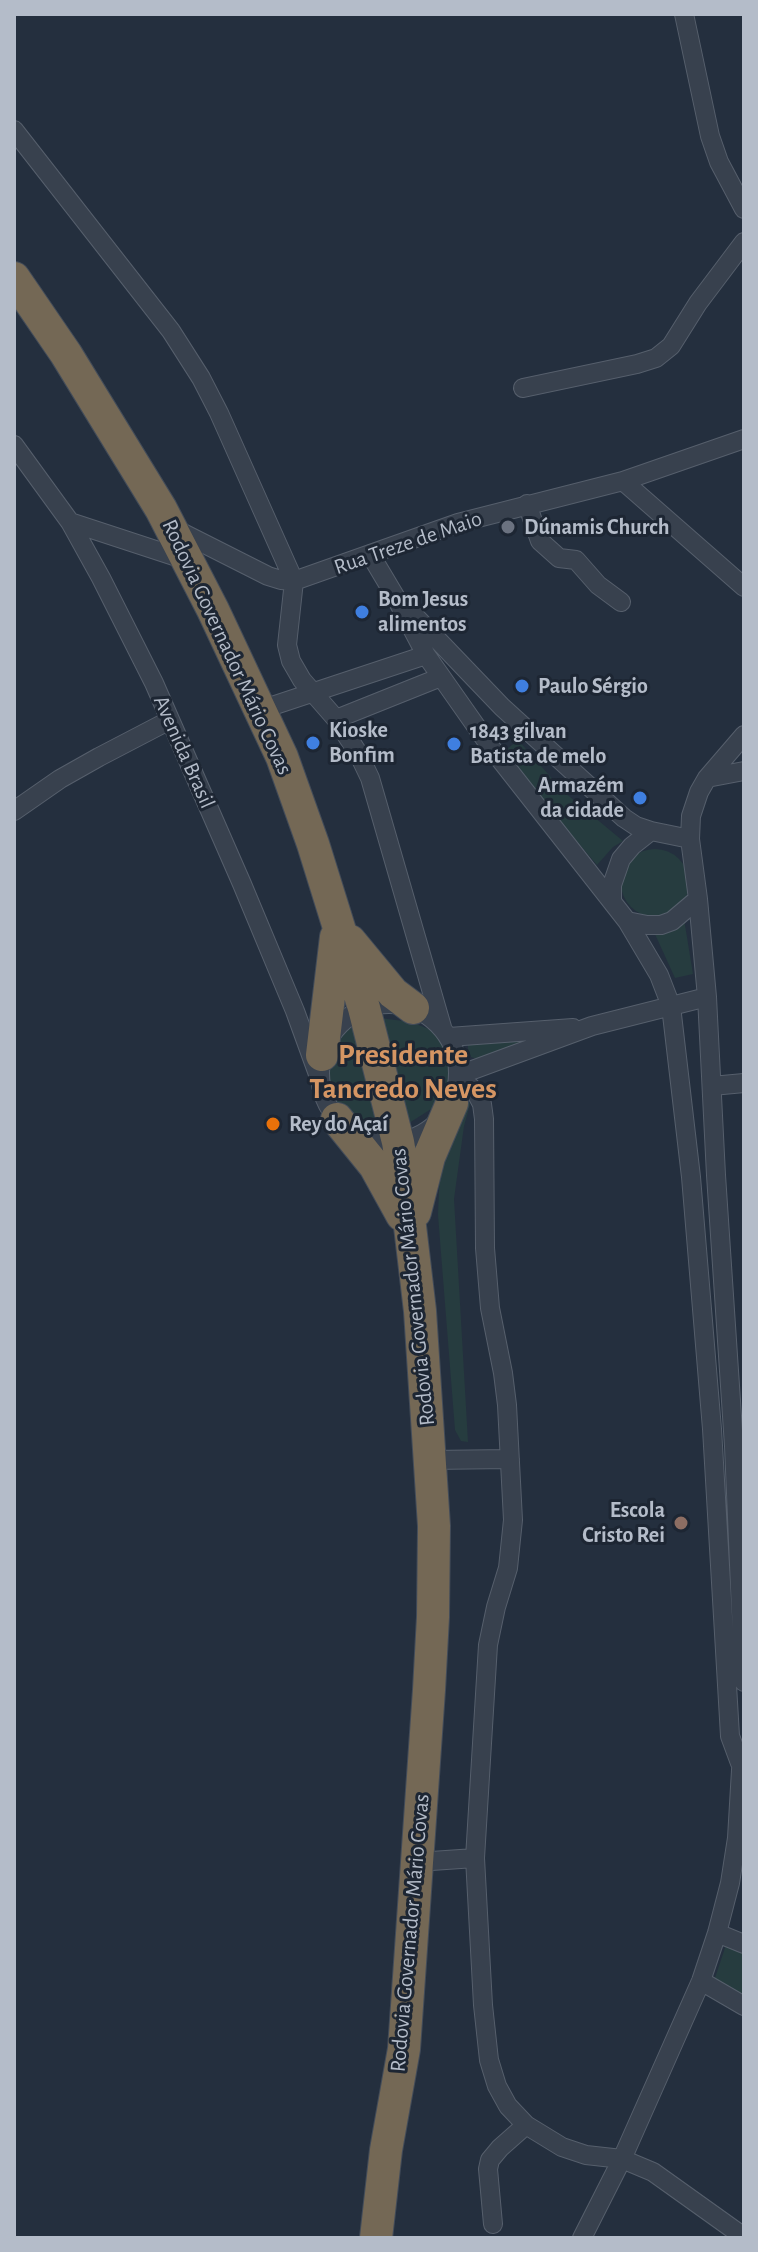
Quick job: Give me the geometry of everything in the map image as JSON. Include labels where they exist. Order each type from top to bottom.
[{"type":"highway","name":"Rodovia Governador Mário Covas","points":[[14,278],[118,437],[170,526],[282,757],[313,844],[364,1008],[398,1142],[420,1311],[434,1526],[433,1617],[404,2049],[386,2150],[376,2238]]},
{"type":"highway","points":[[337,922],[393,993],[413,1008]]},
{"type":"highway","points":[[320,1066],[337,922]]},
{"type":"highway","points":[[411,1235],[429,1157],[456,1087]]},
{"type":"highway","points":[[337,1119],[375,1166],[411,1235]]},
{"type":"street","points":[[684,14],[710,136],[719,162],[738,188],[744,209]]},
{"type":"street","points":[[14,130],[171,331],[201,378],[294,581],[287,645],[295,669],[336,719],[358,753],[378,802],[445,1032],[456,1055],[456,1087],[438,1122],[420,1135],[398,1142],[375,1141],[354,1133],[337,1119]]},
{"type":"street","points":[[523,388],[656,358],[671,346],[744,242]]},
{"type":"street","name":"Rua Treze de Maio","points":[[294,581],[458,523],[623,481],[744,439]]},
{"type":"street","name":"Avenida Brasil","points":[[14,445],[70,522],[131,637],[320,1066],[325,1099],[337,1119]]},
{"type":"street","points":[[623,481],[744,587]]},
{"type":"street","points":[[527,504],[540,541],[559,558],[576,560],[598,585],[621,602]]},
{"type":"street","points":[[70,522],[189,561]]},
{"type":"street","points":[[170,526],[268,576],[294,581]]},
{"type":"street","points":[[370,554],[441,677],[492,749],[627,921],[659,975],[671,1006],[691,1177],[712,1429],[730,1736],[740,1763]]},
{"type":"street","points":[[395,596],[502,707],[624,818],[651,831],[690,839]]},
{"type":"street","points":[[260,710],[426,655]]},
{"type":"street","points":[[336,719],[441,677]]},
{"type":"street","points":[[14,811],[99,757],[170,720]]},
{"type":"street","points":[[744,735],[707,778],[694,801],[690,839],[707,997],[716,1175],[739,1446],[738,1532],[744,1682]]},
{"type":"street","points":[[707,778],[744,771]]},
{"type":"street","points":[[612,899],[612,885],[621,859],[651,831]]},
{"type":"street","points":[[627,921],[661,925],[672,921],[698,899]]},
{"type":"street","points":[[456,1087],[592,1026],[707,997]]},
{"type":"street","points":[[320,1066],[331,1035],[345,1019],[364,1008],[390,1003],[413,1008],[429,1016],[445,1032],[592,1026]]},
{"type":"street","points":[[712,1086],[744,1083]]},
{"type":"street","points":[[456,1087],[467,1084],[482,1104],[485,1248],[490,1308],[503,1373],[510,1459],[511,1547],[488,1645],[475,1858],[489,2060],[497,2086],[508,2106],[526,2125],[562,2147],[586,2155],[622,2159],[653,2172],[744,2237]]},
{"type":"street","points":[[691,1177],[716,1175]]},
{"type":"street","points":[[430,1460],[510,1459]]},
{"type":"street","points":[[718,1526],[738,1532]]},
{"type":"street","points":[[582,2238],[622,2159],[701,1981],[717,1933],[730,1883],[737,1838],[740,1763],[744,1743]]},
{"type":"street","points":[[417,1862],[475,1858]]},
{"type":"street","points":[[717,1933],[744,1944]]},
{"type":"street","points":[[701,1981],[744,2006]]},
{"type":"street","points":[[493,2224],[488,2169],[490,2160],[526,2125]]},
{"type":"green space","points":[[518,740],[564,792],[623,841],[597,865],[506,750]]},
{"type":"green space","points":[[655,849],[679,859],[689,883],[679,907],[655,917],[631,907],[621,883],[631,859]]},
{"type":"green space","points":[[684,919],[693,974],[675,978],[654,932]]},
{"type":"green space","points":[[380,1018],[411,1022],[436,1032],[447,1046],[452,1066],[450,1084],[439,1104],[406,1125]]},
{"type":"green space","points":[[358,1024],[386,1129],[370,1130],[357,1124],[339,1112],[328,1092],[325,1071],[339,1035]]},
{"type":"green space","points":[[554,1035],[477,1059],[471,1057],[468,1049],[468,1043]]},
{"type":"green space","points":[[471,1101],[464,1126],[454,1199],[468,1442],[461,1441],[455,1430],[438,1215],[440,1168],[454,1119]]},
{"type":"green space","points":[[726,1945],[744,1951],[744,1994],[713,1984]]},
{"type":"place","name":"Dúnamis Church","points":[[508,527]]},
{"type":"place","name":"Bom Jesus alimentos","points":[[362,612]]},
{"type":"place","name":"Paulo Sérgio","points":[[522,686]]},
{"type":"place","name":"Kioske Bonfim","points":[[313,743]]},
{"type":"place","name":"1843 gilvan Batista de melo","points":[[454,744]]},
{"type":"place","name":"Armazém da cidade","points":[[640,798]]},
{"type":"place","name":"Rey do Açaí","points":[[273,1124]]},
{"type":"place","name":"Escola Cristo Rei","points":[[681,1523]]},
{"type":"district","name":"Presidente Tancredo Neves","points":[[403,1072]]}]
